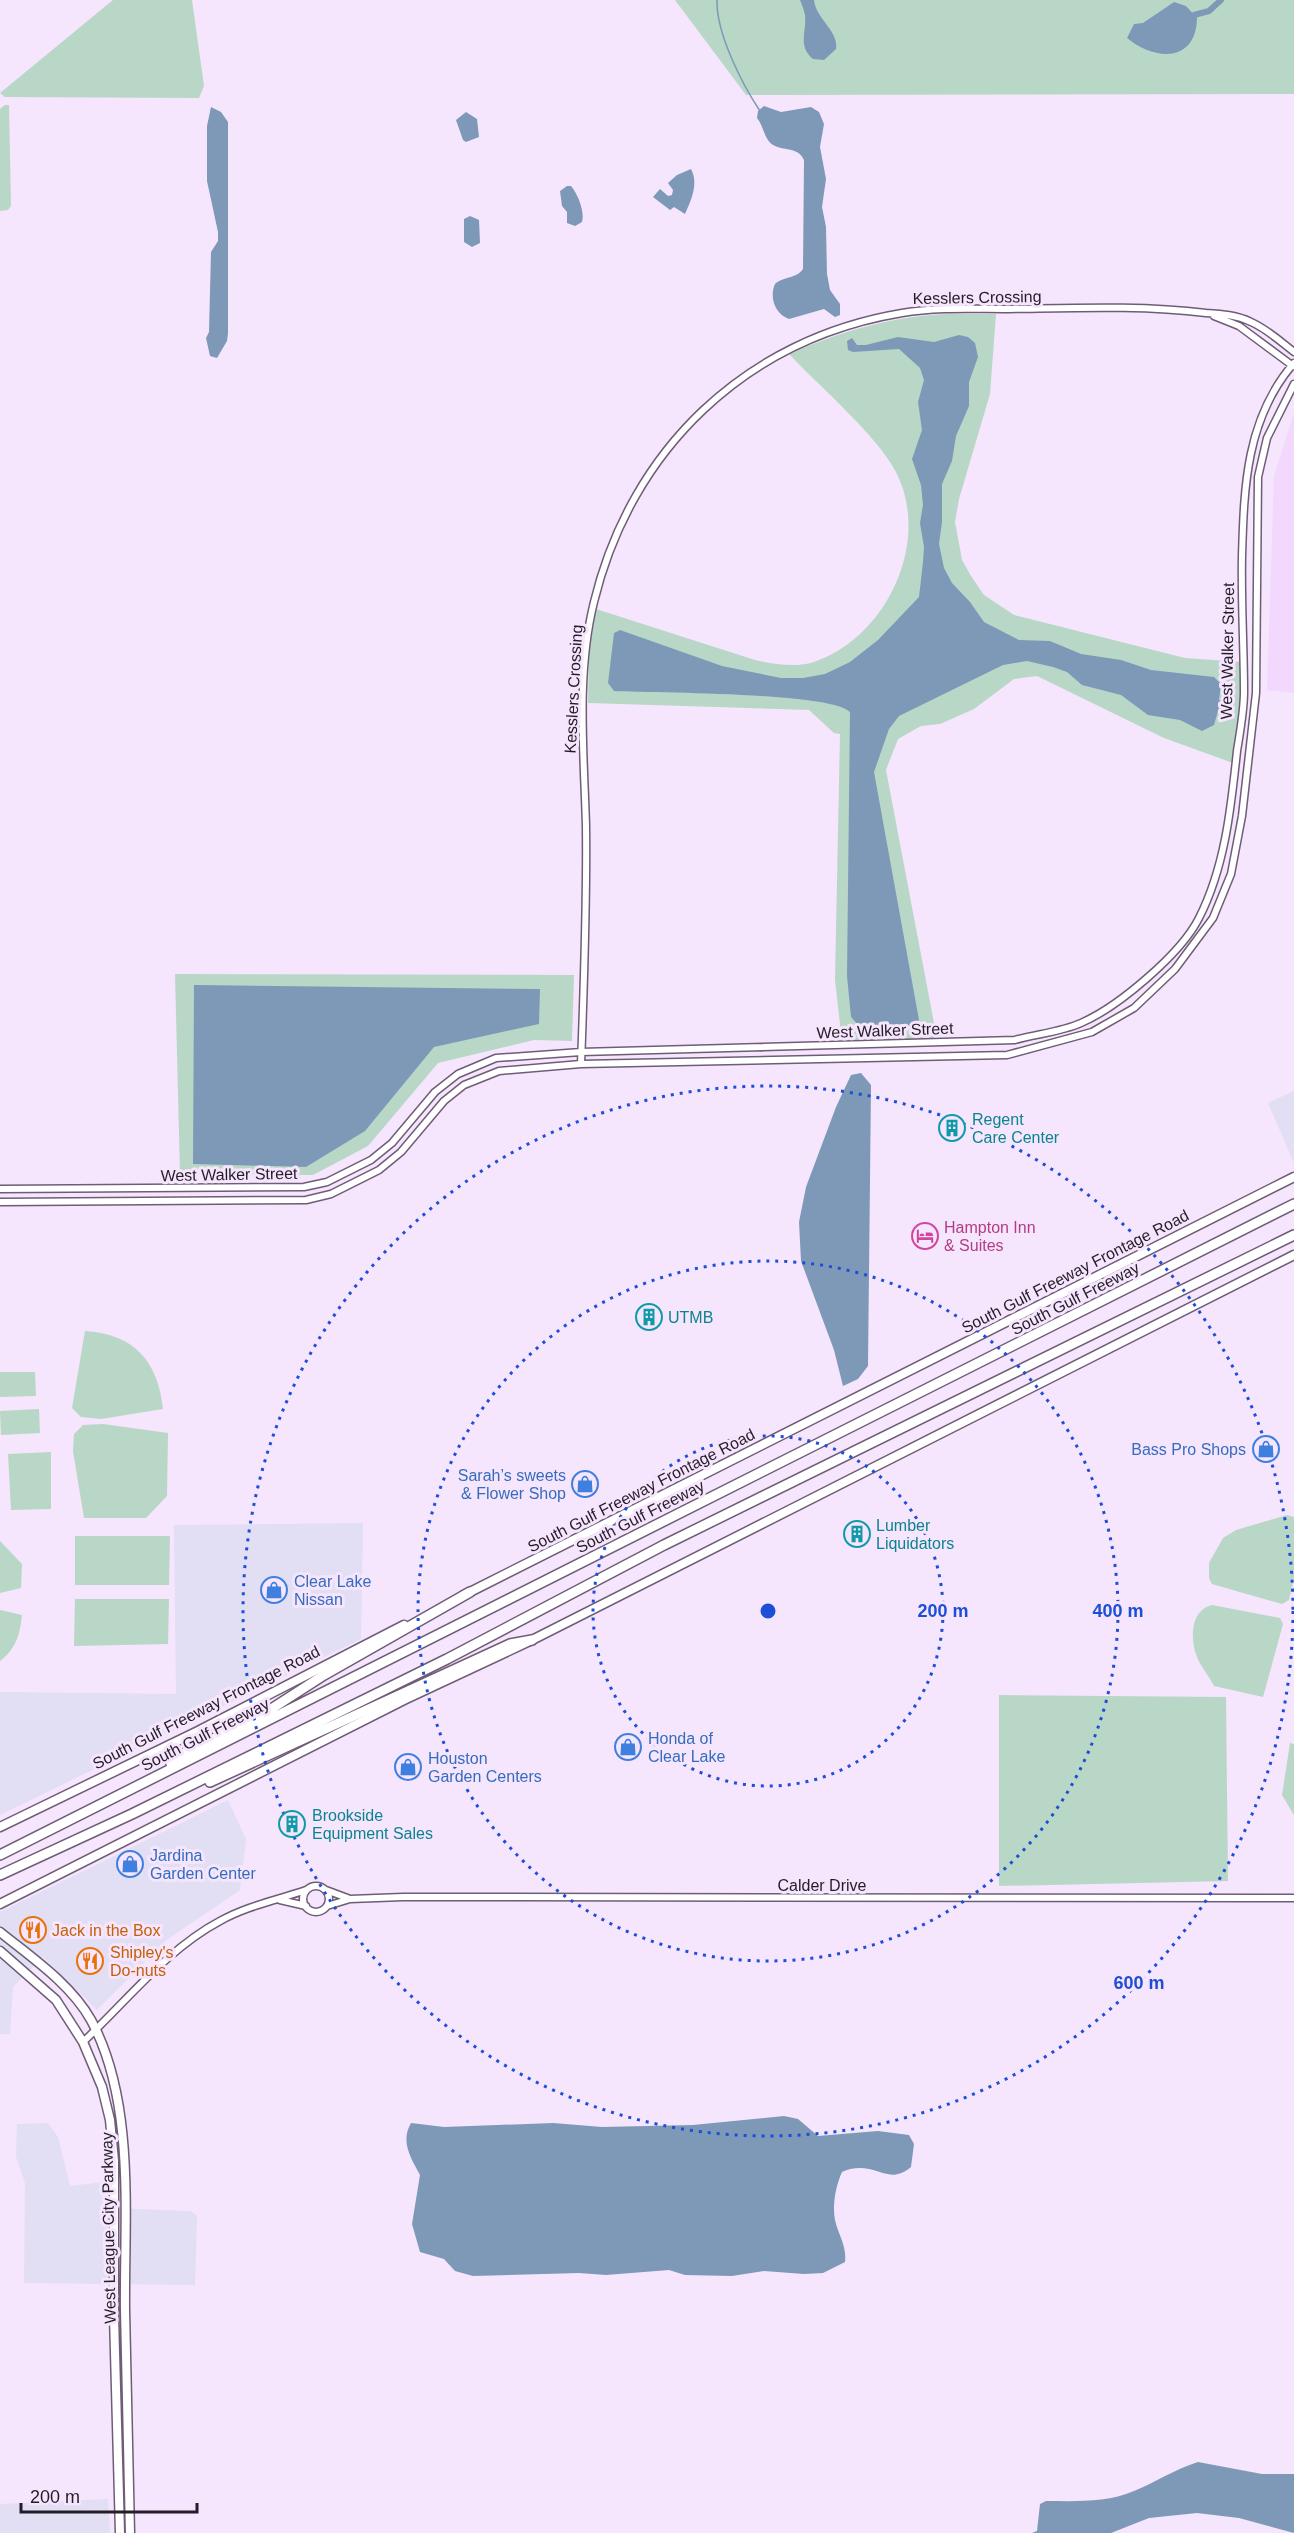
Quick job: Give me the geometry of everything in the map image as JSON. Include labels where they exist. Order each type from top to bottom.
[{"type":"highway","name":"South Gulf Freeway","points":[[0,1856],[160,1773],[1294,1204]]},
{"type":"highway","points":[[0,1875],[487,1639],[664,1545],[1294,1235]]},
{"type":"highway","points":[[160,1773],[181,1755],[265,1713],[324,1675],[470,1592]]},
{"type":"highway","points":[[100,1828],[152,1810],[510,1644],[532,1640]]},
{"type":"main road","name":"South Gulf Freeway Frontage Road","points":[[0,1827],[198,1731],[1294,1177]]},
{"type":"main road","points":[[0,1903],[404,1700],[532,1640],[1294,1255]]},
{"type":"main road","name":"West League City Parkway","points":[[0,1932],[72,1994],[96,2030],[117,2092],[123,2130],[130,2533]]},
{"type":"main road","name":"West League City Parkway","points":[[0,1951],[56,2000],[83,2043],[102,2087],[110,2120],[114,2161],[116,2415],[120,2533]]},
{"type":"main road","points":[[116,2415],[127,2415]]},
{"type":"main road","points":[[119,2509],[130,2512]]},
{"type":"street","name":"Kesslers Crossing","points":[[580,1064],[586,827],[582,761],[587,643],[594,602],[613,539],[661,456],[696,414],[723,391],[787,350],[852,324],[885,316],[965,309],[1180,309],[1229,314],[1250,321],[1294,352]]},
{"type":"street","name":"Kesslers Crossing","points":[[1208,313],[1239,326],[1293,364]]},
{"type":"street","name":"West Walker Street","points":[[0,1189],[285,1188],[327,1182],[371,1160],[392,1143],[435,1092],[458,1074],[496,1058],[581,1052],[1015,1040],[1081,1023],[1131,993],[1166,960],[1198,920],[1221,864],[1233,790],[1244,694],[1241,617],[1248,454],[1269,400],[1293,364]]},
{"type":"street","name":"West Walker Street","points":[[0,1202],[286,1201],[331,1194],[356,1184],[401,1152],[444,1101],[464,1085],[499,1071],[580,1064],[1007,1055],[1092,1032],[1134,1008],[1175,969],[1213,918],[1231,874],[1242,816],[1256,693],[1258,477],[1267,438],[1294,384]]},
{"type":"street","points":[[83,2043],[180,1948],[207,1928],[233,1914],[314,1886],[326,1890],[329,1898],[327,1906],[316,1912],[306,1906],[279,1899]]},
{"type":"street","points":[[306,1890],[303,1898],[306,1906]]},
{"type":"street","name":"Calder Drive","points":[[326,1890],[350,1899]]},
{"type":"street","name":"Calder Drive","points":[[327,1906],[350,1899],[403,1897],[1294,1898]]},
{"type":"shaded area","points":[[1294,413],[1294,693],[1267,690],[1274,476]]},
{"type":"shaded area","points":[[1294,1091],[1294,1163],[1268,1103]]},
{"type":"shaded area","points":[[363,1523],[361,1639],[0,1815],[0,1692],[176,1694],[174,1525]]},
{"type":"shaded area","points":[[228,1800],[246,1839],[240,1890],[168,1939],[97,2010],[43,1957],[13,1987],[10,2034],[0,2034],[0,1912]]},
{"type":"shaded area","points":[[48,2123],[58,2137],[70,2186],[103,2182],[108,2208],[191,2211],[197,2216],[195,2285],[24,2283],[25,2183],[16,2157],[17,2124]]},
{"type":"shaded area","points":[[108,2499],[110,2533],[0,2533],[0,2504]]},
{"type":"green space","points":[[113,0],[192,0],[204,86],[199,98],[5,97],[0,93]]},
{"type":"green space","points":[[675,0],[1294,0],[1294,94],[746,95]]},
{"type":"green space","points":[[9,105],[11,206],[8,210],[0,211],[0,109]]},
{"type":"green space","points":[[944,314],[996,314],[990,394],[959,499],[955,522],[962,560],[971,576],[984,595],[1014,615],[1185,658],[1241,662],[1241,692],[1233,763],[1164,738],[1037,676],[1014,679],[974,709],[940,724],[921,726],[898,739],[886,770],[937,1039],[842,1042],[835,980],[840,734],[834,733],[809,710],[588,703],[589,654],[596,609],[755,660],[784,665],[814,662],[840,650],[862,632],[881,610],[895,584],[905,557],[909,528],[906,499],[896,472],[875,442],[789,354],[827,339],[884,322]]},
{"type":"green space","points":[[175,974],[574,975],[572,1041],[534,1040],[438,1063],[368,1146],[313,1175],[180,1174]]},
{"type":"green space","points":[[85,1331],[117,1338],[130,1344],[140,1353],[156,1377],[163,1409],[101,1419],[81,1417],[72,1408]]},
{"type":"green space","points":[[0,1372],[35,1372],[36,1396],[0,1397]]},
{"type":"green space","points":[[39,1409],[40,1433],[1,1435],[0,1411]]},
{"type":"green space","points":[[103,1424],[168,1433],[167,1496],[146,1518],[84,1518],[73,1451],[74,1434],[83,1425]]},
{"type":"green space","points":[[51,1452],[51,1509],[11,1510],[8,1454]]},
{"type":"green space","points":[[1287,1515],[1294,1517],[1294,1578],[1289,1600],[1282,1604],[1212,1584],[1209,1578],[1209,1563],[1223,1538],[1236,1530]]},
{"type":"green space","points":[[75,1536],[170,1536],[169,1585],[75,1585]]},
{"type":"green space","points":[[0,1541],[22,1564],[21,1588],[0,1593]]},
{"type":"green space","points":[[75,1599],[169,1599],[168,1644],[74,1646]]},
{"type":"green space","points":[[1212,1605],[1280,1618],[1283,1624],[1263,1697],[1214,1686],[1197,1657],[1193,1642],[1196,1619],[1199,1613]]},
{"type":"green space","points":[[0,1610],[22,1615],[16,1641],[0,1661]]},
{"type":"green space","points":[[999,1695],[1226,1697],[1228,1881],[999,1886]]},
{"type":"green space","points":[[1290,1743],[1294,1744],[1294,1815],[1282,1795]]},
{"type":"water","points":[[800,0],[814,0],[819,13],[834,36],[836,49],[824,60],[813,59],[805,49],[805,15]]},
{"type":"water","points":[[1174,2],[1186,6],[1197,18],[1195,33],[1190,43],[1182,50],[1172,54],[1161,54],[1138,46],[1127,38],[1134,24],[1143,23]]},
{"type":"water","points":[[764,106],[781,112],[811,107],[819,112],[824,124],[820,147],[826,179],[822,207],[826,227],[827,274],[830,290],[840,304],[840,315],[835,317],[824,309],[789,319],[780,313],[774,304],[775,284],[803,269],[804,160],[795,151],[771,144],[757,118],[758,111]]},
{"type":"water","points":[[211,107],[221,112],[228,122],[228,333],[227,341],[217,358],[210,356],[206,338],[209,332],[211,252],[218,241],[207,181],[207,126]]},
{"type":"water","points":[[466,112],[477,119],[479,137],[466,142],[463,140],[456,120]]},
{"type":"water","points":[[691,169],[694,186],[685,214],[674,207],[670,210],[653,197],[660,189],[668,196],[672,195],[673,190],[668,183],[677,175]]},
{"type":"water","points":[[567,186],[574,189],[582,208],[582,222],[575,226],[567,223],[567,212],[562,206],[560,191]]},
{"type":"water","points":[[470,216],[479,220],[480,243],[472,247],[464,242],[464,219]]},
{"type":"water","points":[[959,335],[968,337],[975,343],[978,357],[969,382],[969,406],[956,436],[952,461],[942,484],[942,522],[939,544],[944,568],[952,583],[970,602],[984,622],[1019,640],[1050,641],[1081,654],[1121,660],[1151,670],[1214,677],[1221,684],[1219,700],[1232,704],[1232,708],[1218,711],[1214,725],[1202,731],[1180,720],[1148,715],[1121,695],[1082,685],[1067,672],[1027,661],[1003,665],[899,716],[889,729],[874,772],[919,1020],[907,1028],[890,1029],[858,1025],[851,1017],[847,976],[850,712],[836,705],[777,697],[614,691],[608,683],[614,633],[620,630],[722,666],[781,678],[803,678],[825,674],[850,662],[878,640],[919,597],[924,547],[920,523],[923,505],[921,485],[912,459],[922,430],[918,402],[924,380],[920,368],[899,349],[853,352],[848,350],[847,341],[852,338],[857,345],[866,345],[898,337],[934,342]]},
{"type":"water","points":[[194,985],[540,989],[539,1024],[434,1047],[365,1131],[306,1167],[193,1164]]},
{"type":"water","points":[[861,1073],[871,1085],[868,1366],[858,1379],[843,1386],[834,1350],[801,1261],[799,1222],[806,1187],[836,1107],[851,1075]]},
{"type":"water","points":[[784,2116],[798,2119],[818,2136],[878,2131],[909,2135],[914,2144],[911,2167],[902,2173],[894,2175],[863,2168],[842,2172],[836,2189],[834,2208],[835,2220],[844,2245],[845,2262],[823,2273],[764,2271],[732,2276],[685,2275],[669,2270],[606,2275],[579,2273],[473,2276],[455,2271],[444,2259],[420,2252],[412,2224],[420,2175],[408,2150],[406,2137],[411,2123],[444,2127],[553,2123],[602,2127],[693,2125]]},
{"type":"water","points":[[1198,2462],[1262,2474],[1294,2474],[1294,2533],[1239,2518],[1197,2513],[1149,2518],[1111,2533],[1032,2533],[1037,2531],[1040,2504],[1046,2501],[1113,2498]]},
{"type":"waterway","points":[[717,0],[725,43],[738,73],[760,111]]},
{"type":"waterway","points":[[1194,15],[1209,11],[1221,0]]},
{"type":"place","name":"Regent Care Center","points":[[952,1128]]},
{"type":"place","name":"Hampton Inn & Suites","points":[[925,1236]]},
{"type":"place","name":"UTMB","points":[[649,1317]]},
{"type":"place","name":"Bass Pro Shops","points":[[1266,1449]]},
{"type":"place","name":"Sarah’s sweets & Flower Shop","points":[[585,1484]]},
{"type":"place","name":"Lumber Liquidators","points":[[857,1534]]},
{"type":"place","name":"Clear Lake Nissan","points":[[274,1590]]},
{"type":"place","name":"Honda of Clear Lake","points":[[628,1747]]},
{"type":"place","name":"Houston Garden Centers","points":[[408,1767]]},
{"type":"place","name":"Brookside Equipment Sales","points":[[292,1824]]},
{"type":"place","name":"Jardina Garden Center","points":[[130,1864]]},
{"type":"place","name":"Jack in the Box","points":[[33,1930]]},
{"type":"place","name":"Shipley's Do-nuts","points":[[90,1961]]}]
